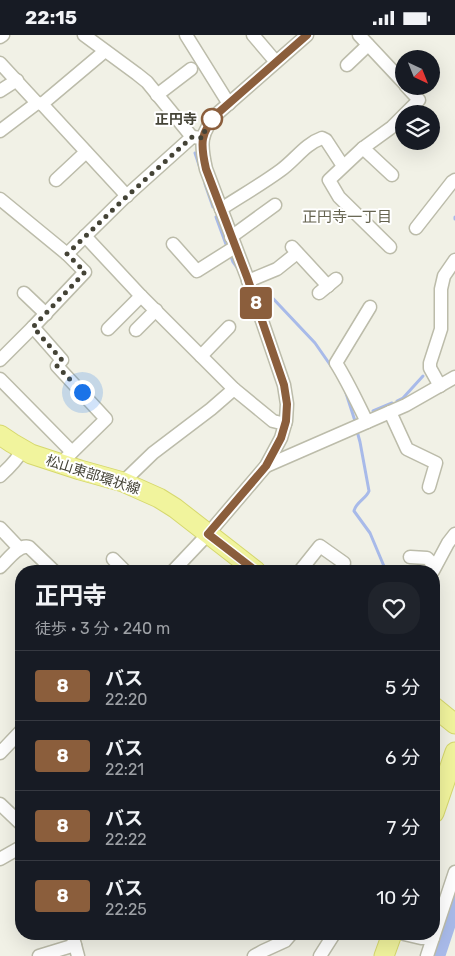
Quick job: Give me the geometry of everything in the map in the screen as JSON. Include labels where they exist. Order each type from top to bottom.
[{"type":"main road","name":"松山東部環状線","points":[[0,435],[31,454],[66,458],[104,477],[124,482],[159,498],[248,565]]},
{"type":"main road","points":[[440,714],[455,724]]},
{"type":"main road","points":[[440,796],[455,752]]},
{"type":"main road","points":[[384,956],[390,940]]},
{"type":"street","points":[[84,35],[147,82],[197,138],[206,169],[284,385],[287,404],[285,424],[281,438],[266,466],[179,565]]},
{"type":"street","points":[[186,35],[229,104]]},
{"type":"street","points":[[253,35],[276,62]]},
{"type":"street","points":[[359,35],[395,74]]},
{"type":"street","points":[[67,254],[127,196],[197,138],[229,104],[276,62],[300,37]]},
{"type":"street","points":[[348,65],[368,45]]},
{"type":"street","points":[[0,131],[105,51]]},
{"type":"street","points":[[0,63],[127,196]]},
{"type":"street","points":[[157,95],[190,69]]},
{"type":"street","points":[[0,91],[17,80]]},
{"type":"street","points":[[414,95],[419,100],[414,105]]},
{"type":"street","points":[[383,245],[346,211],[329,180],[363,147],[395,124]]},
{"type":"street","points":[[221,209],[282,169],[299,153],[322,138],[326,140],[343,166]]},
{"type":"street","points":[[363,147],[392,175]]},
{"type":"street","points":[[56,180],[86,152]]},
{"type":"street","points":[[416,227],[452,181],[455,180]]},
{"type":"street","points":[[173,245],[197,271],[275,205]]},
{"type":"street","points":[[0,360],[85,272],[67,254],[3,207]]},
{"type":"street","points":[[85,236],[141,296],[234,389],[273,421],[285,424]]},
{"type":"street","points":[[248,281],[278,269],[294,250],[328,286]]},
{"type":"street","points":[[440,386],[430,368],[430,363],[441,329],[441,289],[444,276],[455,260]]},
{"type":"street","points":[[24,293],[46,314]]},
{"type":"street","points":[[108,329],[141,296]]},
{"type":"street","points":[[136,330],[156,311]]},
{"type":"street","points":[[363,311],[336,363],[348,381],[367,422]]},
{"type":"street","points":[[0,379],[66,458],[106,419],[57,366],[62,360],[33,327]]},
{"type":"street","points":[[201,356],[229,327]]},
{"type":"street","points":[[266,466],[406,405],[455,377]]},
{"type":"street","points":[[124,482],[153,453],[234,389]]},
{"type":"street","points":[[390,412],[407,449],[436,463],[429,487]]},
{"type":"street","points":[[0,476],[13,464],[23,449]]},
{"type":"street","points":[[0,528],[19,548]]},
{"type":"street","points":[[436,565],[455,534]]},
{"type":"street","points":[[0,567],[19,548],[26,546],[48,565]]},
{"type":"street","points":[[305,565],[320,546],[344,563]]},
{"type":"street","points":[[410,557],[427,558],[431,565]]},
{"type":"street","points":[[113,559],[119,565]]},
{"type":"street","points":[[0,753],[15,737]]},
{"type":"street","points":[[0,804],[15,818]]},
{"type":"street","points":[[0,859],[15,850]]},
{"type":"street","points":[[440,917],[455,872]]},
{"type":"street","points":[[254,956],[286,940]]},
{"type":"street","points":[[320,956],[330,940]]},
{"type":"street","points":[[427,956],[432,940]]},
{"type":"street","points":[[39,956],[75,945]]},
{"type":"waterway","points":[[195,153],[200,168]]},
{"type":"waterway","points":[[205,184],[213,207]]},
{"type":"waterway","points":[[216,217],[227,247]]},
{"type":"waterway","points":[[230,254],[238,269]]},
{"type":"waterway","points":[[265,290],[315,343],[331,366]]},
{"type":"waterway","points":[[397,401],[403,398],[423,376]]},
{"type":"waterway","points":[[346,393],[355,421]]},
{"type":"waterway","points":[[373,411],[392,403]]},
{"type":"waterway","points":[[357,431],[369,491],[354,511],[370,533],[383,565]]},
{"type":"waterway","points":[[435,956],[455,896]]},
{"type":"bus line","name":"8","points":[[248,565],[208,534],[266,466],[281,438],[286,421],[287,404],[284,385],[247,277],[206,169],[202,146],[205,130],[218,113],[307,35]]},
{"type":"place","name":"正円寺","points":[[212,119]]},
{"type":"district","name":"正円寺一丁目","points":[[347,217]]},
{"type":"route","points":[[82,392],[57,366],[62,360],[33,327],[85,272],[67,254],[192,137],[203,138],[205,130],[212,119]]}]
